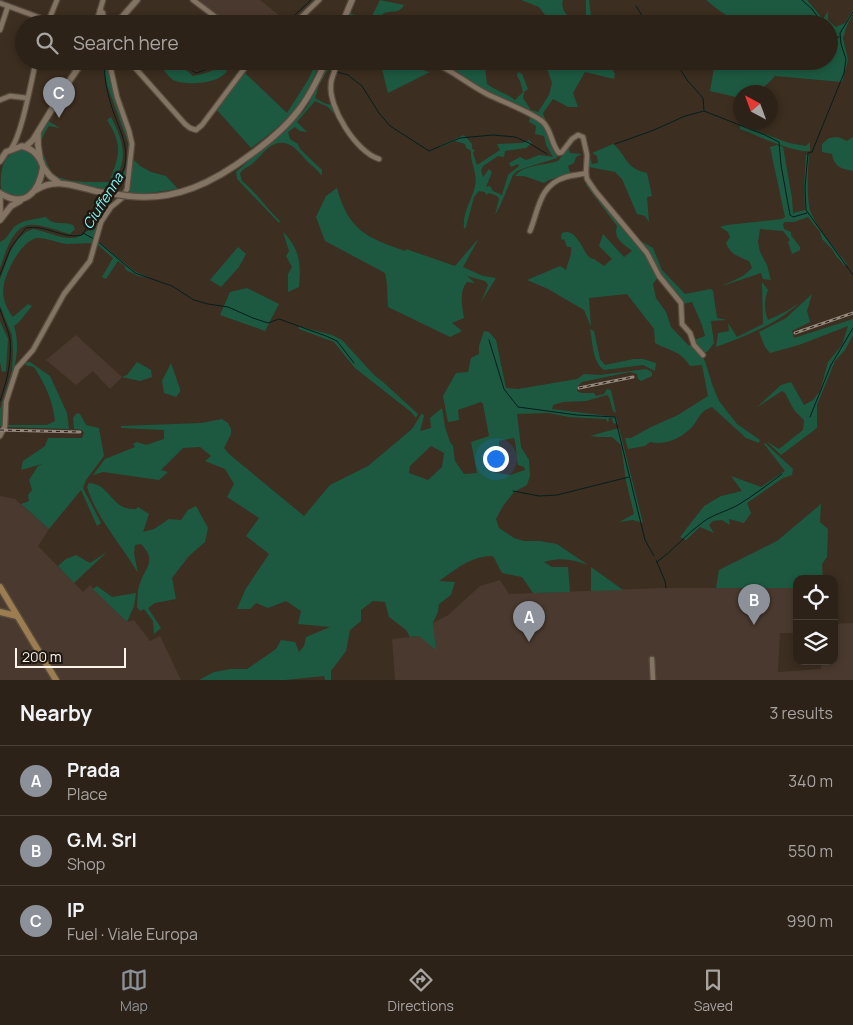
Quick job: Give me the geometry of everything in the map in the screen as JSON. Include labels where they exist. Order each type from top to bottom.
[{"type":"main road","points":[[124,15],[137,0]]},
{"type":"main road","points":[[346,15],[352,0]]},
{"type":"main road","points":[[0,161],[2,153],[24,147],[33,140],[77,70]]},
{"type":"main road","points":[[0,218],[11,206],[48,183],[58,182],[100,192],[128,196],[160,196],[179,193],[205,183],[233,167],[270,139],[298,112],[326,70]]},
{"type":"main road","points":[[38,131],[38,146],[43,167],[58,182]]},
{"type":"main road","points":[[24,147],[40,158]]},
{"type":"main road","points":[[35,191],[43,167]]},
{"type":"main road","points":[[0,218],[0,194],[20,200]]},
{"type":"main road","points":[[0,588],[56,680]]},
{"type":"main road","points":[[5,595],[6,604],[0,611],[17,616]]},
{"type":"street","points":[[51,15],[57,0]]},
{"type":"street","points":[[99,15],[103,0]]},
{"type":"street","points":[[193,0],[214,15]]},
{"type":"street","points":[[303,15],[319,0]]},
{"type":"street","points":[[1,2],[30,15]]},
{"type":"street","points":[[0,30],[8,6]]},
{"type":"street","points":[[100,10],[103,15]]},
{"type":"street","points":[[11,149],[15,144],[20,128],[34,70]]},
{"type":"street","points":[[0,436],[4,426],[6,402],[17,368],[34,350],[64,294],[90,261],[101,222],[106,213],[122,198],[127,189],[132,144],[117,97],[111,70]]},
{"type":"street","points":[[137,70],[185,124],[193,130],[199,129],[243,70]]},
{"type":"street","points":[[335,70],[331,92],[334,104],[347,131],[363,151],[371,157],[378,159]]},
{"type":"street","points":[[451,70],[485,93],[534,116],[544,123],[552,143],[559,153],[562,152],[572,139],[578,135],[583,137],[585,141],[586,173],[596,192],[647,252],[659,276],[681,303],[682,324],[690,333],[694,345],[703,355]]},
{"type":"street","points":[[0,100],[10,96],[27,98]]},
{"type":"street","points":[[20,128],[19,140],[24,147]]},
{"type":"street","points":[[530,232],[543,193],[548,187],[568,176],[586,173]]},
{"type":"street","points":[[652,659],[653,680]]},
{"type":"shaded area","points":[[195,0],[260,0],[279,15],[213,15]]},
{"type":"shaded area","points":[[76,335],[122,377],[110,389],[93,371],[76,385],[46,360]]},
{"type":"shaded area","points":[[0,496],[15,499],[49,529],[38,546],[83,592],[90,585],[127,622],[134,620],[150,641],[160,636],[181,680],[0,680]]},
{"type":"shaded area","points":[[500,580],[509,594],[660,588],[793,588],[793,633],[780,633],[778,672],[821,669],[822,665],[838,665],[838,624],[853,623],[853,680],[395,680],[392,639],[419,636],[433,623],[448,615],[480,586]]},
{"type":"green space","points":[[380,0],[404,5],[397,11],[382,15],[372,15]]},
{"type":"green space","points":[[521,0],[563,0],[564,11],[568,15],[545,15],[539,7]]},
{"type":"green space","points":[[586,0],[589,0],[591,15],[586,15]]},
{"type":"green space","points":[[706,0],[807,0],[820,15],[726,15]]},
{"type":"green space","points":[[853,10],[843,38],[848,60],[842,82],[775,76],[766,85],[733,85],[733,96],[710,91],[714,70],[838,70],[838,26],[845,23]]},
{"type":"green space","points":[[105,70],[110,70],[124,115],[130,147],[129,162],[124,177],[115,190],[126,168],[128,143],[107,85]]},
{"type":"green space","points":[[164,70],[186,70],[193,76],[213,70],[227,70],[224,75],[211,81],[194,83],[173,80]]},
{"type":"green space","points":[[313,70],[317,70],[308,90],[297,107],[276,129],[251,148],[216,109],[244,72],[287,113]]},
{"type":"green space","points":[[324,70],[328,70],[319,85],[315,98],[334,106],[342,122],[328,107],[315,101],[297,122],[307,132],[300,131],[295,127],[288,132],[290,139],[298,144],[300,149],[322,170],[321,175],[294,147],[282,143],[271,146],[240,173],[242,181],[280,221],[279,223],[237,179],[236,172],[302,113],[308,105]]},
{"type":"green space","points":[[382,70],[424,70],[430,72],[388,93]]},
{"type":"green space","points":[[452,70],[485,70],[487,84],[515,100],[523,92],[517,76],[518,72],[522,74],[528,89],[524,92],[523,98],[531,110],[538,112],[549,95],[552,83],[546,70],[613,70],[615,74],[614,79],[585,72],[573,93],[578,107],[568,107],[553,99],[543,113],[546,122],[486,92]]},
{"type":"green space","points":[[111,117],[120,137],[123,154],[120,170],[110,190],[57,180],[49,174],[40,153],[39,138],[48,121],[60,128],[49,126],[41,141],[49,168],[56,176],[63,179],[87,182],[109,182],[116,164],[118,150],[116,136],[107,120]]},
{"type":"green space","points":[[530,117],[543,124],[554,152],[558,155],[557,158],[517,171],[513,175],[495,215],[499,199],[497,196],[489,193],[486,195],[485,192],[479,191],[474,197],[464,229],[464,218],[476,181],[471,151],[466,148],[465,144],[455,141],[440,146],[464,135],[472,144],[472,149],[475,150],[473,153],[477,165],[500,150],[497,144],[523,143],[529,140],[532,143],[526,148],[505,151],[504,157],[498,156],[483,166],[481,171],[483,177],[489,169],[492,172],[486,187],[490,186],[493,191],[502,195],[508,175],[519,166],[518,164],[511,167],[509,163],[520,157],[526,160],[539,155],[553,157],[546,145],[544,136],[535,134],[536,126],[529,122]]},
{"type":"green space","points":[[742,130],[754,130],[789,143],[806,146],[810,142],[810,151],[803,151],[775,143]]},
{"type":"green space","points":[[838,137],[847,141],[853,137],[853,171],[839,167],[832,154],[822,152],[822,144],[829,138]]},
{"type":"green space","points":[[613,144],[630,165],[647,173],[652,196],[647,197],[649,222],[645,216],[637,214],[622,179],[615,172],[589,167],[588,156],[592,164],[598,163],[597,156],[592,153]]},
{"type":"green space","points":[[777,145],[783,147],[793,213],[805,210],[806,154],[809,155],[808,193],[811,213],[847,264],[845,266],[836,256],[808,217],[783,224],[784,229],[791,232],[791,235],[800,247],[800,250],[792,254],[788,242],[790,240],[783,231],[760,229],[758,242],[760,252],[767,265],[771,280],[763,279],[761,273],[722,286],[743,276],[752,268],[749,261],[730,250],[726,243],[730,237],[728,232],[720,227],[782,219],[785,217],[770,147]]},
{"type":"green space","points":[[568,147],[570,153],[582,154],[576,157],[574,163],[568,166],[570,172],[567,174],[544,183],[524,176],[515,176],[529,167],[558,161]]},
{"type":"green space","points":[[21,149],[35,156],[39,169],[33,190],[29,194],[18,198],[5,194],[1,189],[1,176],[6,159],[15,151]]},
{"type":"green space","points":[[134,160],[151,172],[166,176],[178,189],[150,193],[127,193],[128,177]]},
{"type":"green space","points":[[586,180],[645,253],[658,277],[653,284],[656,298],[666,312],[671,327],[688,345],[695,347],[705,361],[719,401],[737,424],[760,440],[759,443],[746,438],[712,407],[702,413],[693,426],[684,434],[673,440],[662,443],[650,442],[645,446],[628,449],[625,438],[631,438],[678,415],[708,396],[702,365],[690,366],[679,354],[655,343],[654,329],[627,294],[589,298],[591,327],[584,310],[548,289],[527,280],[560,266],[566,270],[571,247],[567,247],[564,239],[562,240],[562,233],[567,232],[575,236],[590,258],[604,266],[612,259],[599,246],[603,234],[624,257],[632,251],[616,235],[617,226],[586,185]]},
{"type":"green space","points":[[337,188],[347,214],[353,223],[380,242],[405,251],[406,249],[455,266],[479,238],[463,267],[483,276],[496,278],[481,302],[488,285],[485,281],[467,276],[475,283],[467,282],[464,286],[462,309],[464,318],[452,323],[462,331],[450,337],[388,307],[385,273],[325,241],[316,217],[326,196]]},
{"type":"green space","points":[[112,197],[94,243],[67,244],[44,238],[36,238],[25,245],[11,264],[3,288],[8,310],[13,317],[28,304],[32,306],[14,326],[17,352],[5,401],[2,426],[0,426],[0,409],[12,370],[13,353],[12,335],[0,306],[0,279],[10,252],[18,239],[33,229],[66,238],[78,237],[84,234],[95,223]]},
{"type":"green space","points":[[46,217],[55,222],[73,225],[75,229],[70,234],[35,225],[27,225],[21,228],[12,239],[0,268],[0,242],[17,225],[29,220]]},
{"type":"green space","points":[[283,232],[289,238],[296,251],[300,271],[299,287],[288,292],[288,274],[292,267],[286,256],[289,251]]},
{"type":"green space","points":[[639,240],[653,248],[662,270],[685,294],[711,289],[713,291],[717,318],[727,320],[711,321],[714,343],[703,354],[694,340],[705,336],[692,302],[683,304],[660,275]]},
{"type":"green space","points":[[98,241],[134,271],[150,278],[138,276],[126,270],[124,265],[118,261],[106,279],[102,277],[113,258],[98,245]]},
{"type":"green space","points":[[238,247],[246,254],[239,267],[221,287],[210,280]]},
{"type":"green space","points":[[762,282],[768,290],[765,305],[768,320],[799,303],[770,324],[716,347],[718,333],[729,331],[728,323],[737,337],[763,324]]},
{"type":"green space","points":[[247,288],[279,304],[265,331],[220,315],[230,292]]},
{"type":"green space","points":[[812,294],[807,311],[810,322],[792,331],[794,338],[853,319],[853,335],[845,350],[835,361],[817,405],[817,428],[781,455],[766,441],[779,449],[803,430],[804,420],[794,410],[782,391],[756,408],[781,385],[791,382],[804,405],[813,400],[820,391],[828,362],[842,345],[848,326],[799,345],[770,353],[765,347],[759,332],[786,318]]},
{"type":"green space","points":[[0,321],[8,339],[6,371],[2,372],[0,362]]},
{"type":"green space","points":[[298,326],[332,335],[342,340],[374,375],[418,414],[416,418],[355,368],[334,342],[299,329]]},
{"type":"green space","points":[[590,329],[594,331],[600,359],[605,365],[643,359],[656,363],[655,371],[643,365],[604,370],[595,357]]},
{"type":"green space","points":[[484,331],[489,332],[496,340],[506,388],[518,389],[577,379],[584,374],[600,375],[646,369],[652,372],[652,376],[641,381],[638,379],[637,374],[630,372],[582,382],[578,386],[577,391],[581,393],[594,393],[596,396],[604,394],[607,389],[611,390],[616,413],[613,411],[607,395],[586,401],[563,402],[553,405],[552,409],[616,417],[618,424],[613,423],[612,418],[609,418],[608,423],[606,419],[569,417],[549,413],[517,414],[521,447],[529,460],[530,476],[527,485],[514,492],[496,519],[499,528],[514,538],[524,541],[557,544],[588,565],[566,559],[544,562],[552,567],[568,567],[570,592],[533,593],[522,577],[502,573],[493,556],[477,558],[464,564],[439,581],[455,582],[451,595],[439,604],[433,623],[436,650],[419,636],[410,637],[406,630],[389,617],[385,602],[373,601],[361,610],[361,621],[350,630],[346,651],[331,671],[331,680],[325,680],[324,676],[285,680],[199,680],[214,672],[247,669],[276,649],[281,640],[295,642],[299,652],[304,646],[306,637],[330,627],[298,624],[301,611],[286,601],[268,608],[256,603],[250,609],[237,609],[245,590],[269,554],[246,536],[259,518],[227,497],[234,484],[225,469],[205,461],[211,456],[200,447],[183,448],[161,470],[168,472],[159,480],[103,472],[93,475],[105,459],[135,447],[133,444],[137,442],[146,445],[164,439],[164,430],[121,428],[121,426],[201,423],[222,419],[228,423],[231,429],[231,434],[224,448],[229,454],[304,516],[330,485],[368,466],[412,429],[422,413],[424,416],[420,431],[431,428],[430,418],[442,408],[445,427],[453,446],[455,461],[464,474],[477,473],[471,442],[489,436],[483,404],[481,402],[458,410],[459,420],[448,422],[443,396],[456,373],[468,372],[471,358],[479,354],[479,346]],"holes":[[[514,438],[518,465],[524,467],[525,470],[510,475],[492,472],[487,451],[492,450],[499,464],[499,441]],[[431,446],[444,453],[442,467],[428,480],[409,473],[410,466]]]},
{"type":"green space","points":[[26,362],[30,362],[50,376],[67,413],[69,429],[7,427],[8,425],[47,425],[55,421],[45,386],[34,367],[25,365]]},
{"type":"green space","points":[[137,362],[151,370],[152,377],[140,381],[122,377],[127,375]]},
{"type":"green space","points":[[171,363],[180,389],[176,397],[164,393],[162,381]]},
{"type":"green space","points":[[77,413],[80,414],[86,425],[99,428],[104,456],[86,480],[83,488],[101,523],[97,526],[81,490],[49,529],[21,504],[29,501],[28,495],[32,490],[29,480],[38,466],[42,464],[21,470],[23,461],[45,446],[48,438],[82,438],[84,433],[82,430],[74,429],[73,418]]},
{"type":"green space","points":[[619,428],[643,523],[633,520],[619,522],[634,514],[626,481],[621,445],[612,437],[590,436]]},
{"type":"green space","points":[[765,443],[793,469],[792,475],[783,478],[747,503],[751,513],[744,523],[729,519],[730,525],[722,520],[713,521],[709,525],[714,533],[700,527],[686,540],[680,537],[704,506],[721,496],[742,491],[731,476],[761,487],[785,471]]},
{"type":"green space","points":[[89,483],[96,484],[102,488],[121,506],[136,509],[138,507],[149,514],[143,532],[154,529],[169,519],[181,520],[188,510],[196,506],[208,528],[205,542],[189,556],[172,578],[176,599],[155,603],[148,608],[161,628],[154,634],[153,621],[144,609],[140,611],[137,607],[138,588],[149,564],[146,550],[141,544],[135,545],[134,554],[138,573],[91,499],[87,487]]},
{"type":"green space","points":[[821,504],[820,522],[828,529],[827,557],[822,564],[823,575],[793,575],[793,588],[716,588],[719,570],[777,541]]},
{"type":"green space","points":[[107,552],[74,583],[58,566],[66,559],[76,555],[90,563]]},
{"type":"green space","points":[[591,567],[623,590],[591,591]]},
{"type":"green space","points":[[97,586],[112,597],[136,593],[134,606],[127,622],[93,589]]},
{"type":"waterway","name":"Ciuffenna","points":[[295,15],[311,0]]},
{"type":"waterway","points":[[802,0],[816,15]]},
{"type":"waterway","points":[[636,6],[642,15]]},
{"type":"waterway","points":[[853,12],[840,33],[846,59],[844,73],[812,152],[808,153],[805,187],[806,210],[853,275]]},
{"type":"waterway","name":"Ciuffenna","points":[[105,70],[108,93],[124,141],[126,156],[121,177],[111,192]]},
{"type":"waterway","name":"Ciuffenna","points":[[192,70],[196,73],[205,70]]},
{"type":"waterway","points":[[332,70],[348,75],[362,86],[379,113],[390,126],[429,151],[460,138],[493,135],[515,137],[547,154]]},
{"type":"waterway","points":[[681,70],[703,98],[704,110]]},
{"type":"waterway","points":[[615,144],[685,116],[704,111],[779,142],[790,215],[793,217],[807,213]]},
{"type":"waterway","name":"Ciuffenna","points":[[0,275],[11,247],[26,228],[33,227],[68,235],[82,235],[109,195]]},
{"type":"waterway","points":[[83,233],[94,239]]},
{"type":"waterway","points":[[97,241],[135,273],[172,286],[194,300],[228,307],[268,323],[279,319],[326,336],[337,341],[354,363]]},
{"type":"waterway","name":"Ciuffenna","points":[[0,309],[10,339],[8,371],[0,401]]},
{"type":"waterway","points":[[810,417],[831,365],[853,328]]},
{"type":"waterway","points":[[489,340],[504,389],[518,407],[577,415],[615,417],[645,540],[654,556]]},
{"type":"waterway","points":[[657,562],[703,522],[738,505],[782,474]]},
{"type":"waterway","points":[[513,491],[539,496],[557,495],[629,477]]},
{"type":"waterway","points":[[656,560],[666,588]]},
{"type":"railway","points":[[795,333],[853,313]]},
{"type":"railway","points":[[579,388],[633,377]]},
{"type":"railway","points":[[0,430],[80,432]]},
{"type":"place","name":"IP","points":[[59,118]]},
{"type":"place","name":"G.M. Srl","points":[[754,625]]},
{"type":"place","name":"Prada","points":[[529,642]]}]
